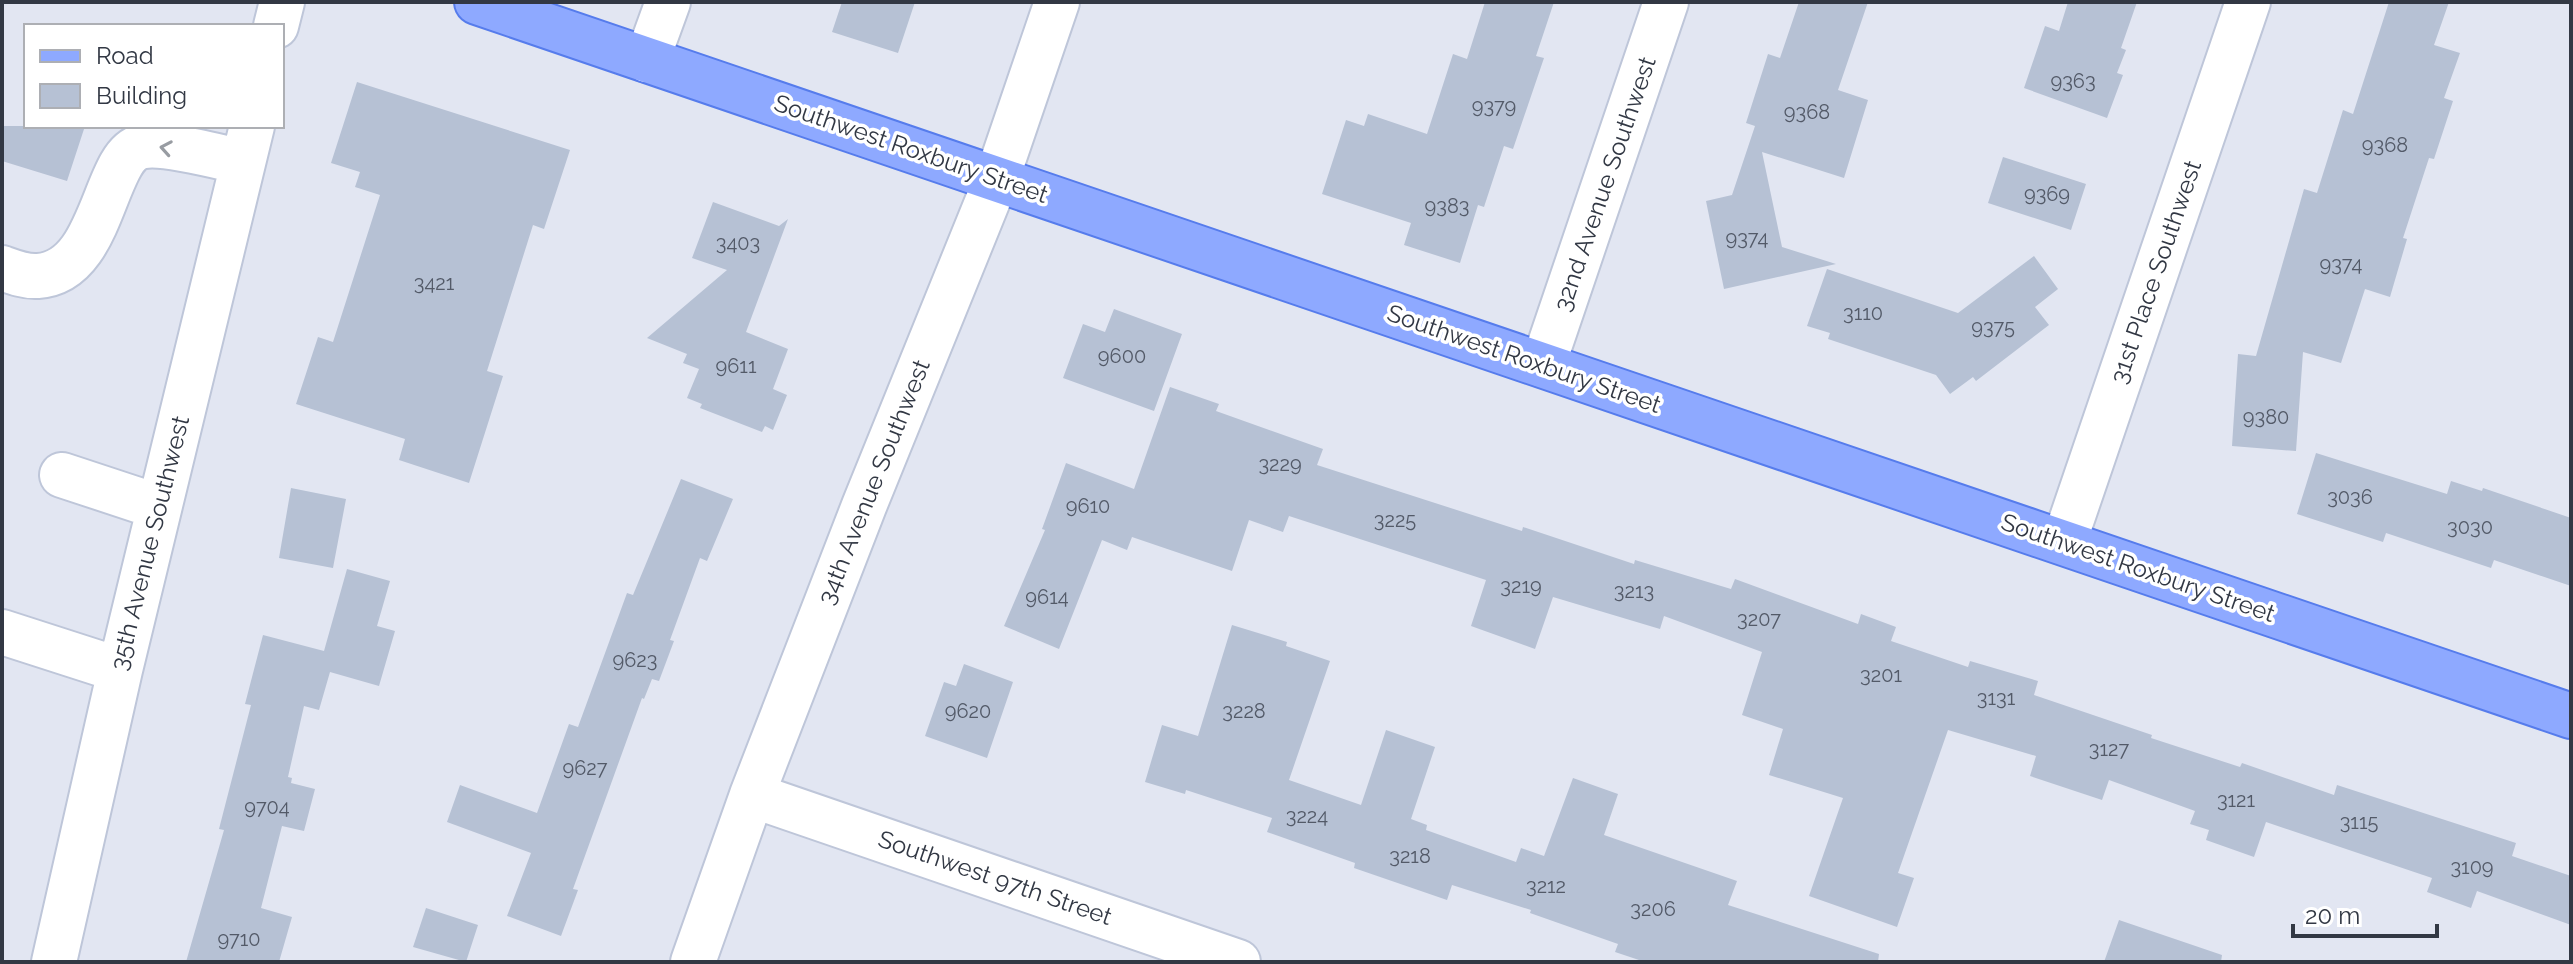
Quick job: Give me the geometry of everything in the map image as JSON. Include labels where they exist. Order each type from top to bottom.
[{"type":"main road","name":"Southwest Roxbury Street","points":[[477,2],[2571,716]]},
{"type":"street","points":[[276,24],[282,2]]},
{"type":"street","points":[[647,60],[668,2]]},
{"type":"street","name":"34th Avenue Southwest","points":[[693,962],[752,795],[864,506],[997,178],[1057,2]]},
{"type":"street","name":"32nd Avenue Southwest","points":[[1543,365],[1666,2]]},
{"type":"street","name":"31st Place Southwest","points":[[2064,542],[2248,2]]},
{"type":"street","points":[[2,268],[39,277],[70,262],[84,246],[97,223],[122,162],[137,147],[248,144]]},
{"type":"street","name":"35th Avenue Southwest","points":[[54,962],[120,670],[248,144]]},
{"type":"street","points":[[62,475],[159,507]]},
{"type":"street","points":[[2,632],[120,670]]},
{"type":"street","name":"Southwest 97th Street","points":[[752,795],[1238,962]]},
{"type":"building","points":[[842,2],[915,2],[898,53],[832,32]]},
{"type":"building","points":[[1485,2],[1554,2],[1536,56],[1544,58],[1513,149],[1504,146],[1484,207],[1478,205],[1460,263],[1404,245],[1411,223],[1322,194],[1346,120],[1364,126],[1368,114],[1427,134],[1453,54],[1467,59]]},
{"type":"building","points":[[1799,2],[1868,2],[1838,90],[1868,100],[1844,178],[1762,152],[1782,247],[1836,264],[1724,289],[1706,201],[1732,195],[1755,126],[1746,123],[1768,54],[1780,58]]},
{"type":"building","points":[[2068,2],[2137,2],[2121,48],[2126,50],[2117,73],[2123,75],[2107,118],[2024,88],[2045,26],[2059,31]]},
{"type":"building","points":[[2389,2],[2449,2],[2434,45],[2460,53],[2444,98],[2453,101],[2434,159],[2429,158],[2403,238],[2407,239],[2390,297],[2365,289],[2341,363],[2303,352],[2296,451],[2232,446],[2238,354],[2256,356],[2304,189],[2317,193],[2343,110],[2353,114]]},
{"type":"building","points":[[357,82],[570,150],[544,229],[533,225],[487,371],[503,376],[469,483],[399,460],[405,439],[296,404],[318,337],[333,342],[380,195],[355,187],[360,172],[331,163]]},
{"type":"building","points":[[2,126],[84,128],[67,181],[2,161]]},
{"type":"building","points":[[2003,157],[2086,184],[2071,230],[1988,203]]},
{"type":"building","points":[[713,202],[779,226],[788,219],[746,332],[788,349],[773,389],[787,395],[773,430],[765,426],[762,432],[700,408],[702,404],[687,398],[699,369],[683,363],[687,354],[647,338],[727,270],[692,258]]},
{"type":"building","points":[[2034,256],[2058,289],[2035,307],[2049,325],[1976,381],[1973,377],[1950,394],[1936,375],[1828,339],[1830,333],[1807,326],[1827,269],[1958,313]]},
{"type":"building","points":[[1114,309],[1182,334],[1154,411],[1063,378],[1083,324],[1105,332]]},
{"type":"building","points":[[1170,387],[1219,404],[1216,411],[1323,449],[1317,465],[1634,564],[1635,560],[1731,589],[1735,579],[1858,624],[1861,614],[1896,627],[1891,641],[1968,667],[1970,661],[2038,681],[2034,695],[2152,735],[2151,738],[2240,767],[2242,763],[2334,795],[2337,785],[2516,843],[2512,856],[2571,876],[2571,925],[2477,891],[2471,908],[2427,892],[2432,878],[2266,822],[2254,857],[2206,840],[2209,830],[2190,824],[2195,811],[2109,780],[2102,800],[2030,776],[2036,756],[1948,730],[1898,873],[1914,878],[1897,927],[1809,896],[1843,798],[1769,775],[1783,729],[1742,715],[1762,652],[1664,616],[1660,629],[1553,597],[1535,649],[1471,626],[1486,580],[1289,516],[1283,532],[1249,520],[1232,571],[1132,537],[1127,550],[1102,540],[1059,649],[1004,626],[1045,530],[1042,529],[1066,463],[1134,489]]},
{"type":"building","points":[[2316,453],[2447,494],[2451,481],[2482,491],[2483,488],[2571,518],[2571,586],[2494,560],[2491,568],[2386,533],[2383,542],[2297,514]]},
{"type":"building","points":[[681,479],[733,499],[707,561],[700,558],[670,640],[674,641],[659,681],[652,679],[642,698],[573,889],[578,890],[561,936],[507,916],[531,853],[447,822],[460,785],[537,813],[569,724],[578,727],[627,593],[633,595]]},
{"type":"building","points":[[291,488],[346,499],[333,568],[279,558]]},
{"type":"building","points":[[347,569],[390,581],[377,626],[395,631],[379,686],[330,672],[319,710],[304,706],[288,777],[292,778],[291,783],[315,789],[304,831],[282,826],[261,908],[292,917],[279,962],[186,962],[224,830],[219,829],[251,705],[245,704],[263,635],[324,651]]},
{"type":"building","points":[[1232,625],[1287,642],[1286,646],[1330,661],[1289,780],[1361,805],[1386,730],[1435,747],[1411,819],[1427,825],[1426,830],[1516,862],[1521,848],[1544,856],[1573,778],[1618,794],[1604,835],[1737,881],[1728,905],[1879,954],[1878,962],[1645,962],[1615,952],[1618,944],[1530,913],[1531,910],[1452,885],[1447,900],[1354,868],[1355,863],[1267,832],[1272,818],[1186,790],[1185,794],[1145,782],[1162,725],[1198,736]]},
{"type":"building","points":[[964,664],[1013,682],[987,758],[925,736],[944,682],[956,686]]},
{"type":"building","points":[[426,908],[478,925],[466,962],[413,947]]},
{"type":"building","points":[[2119,920],[2222,955],[2221,962],[2104,962]]}]
